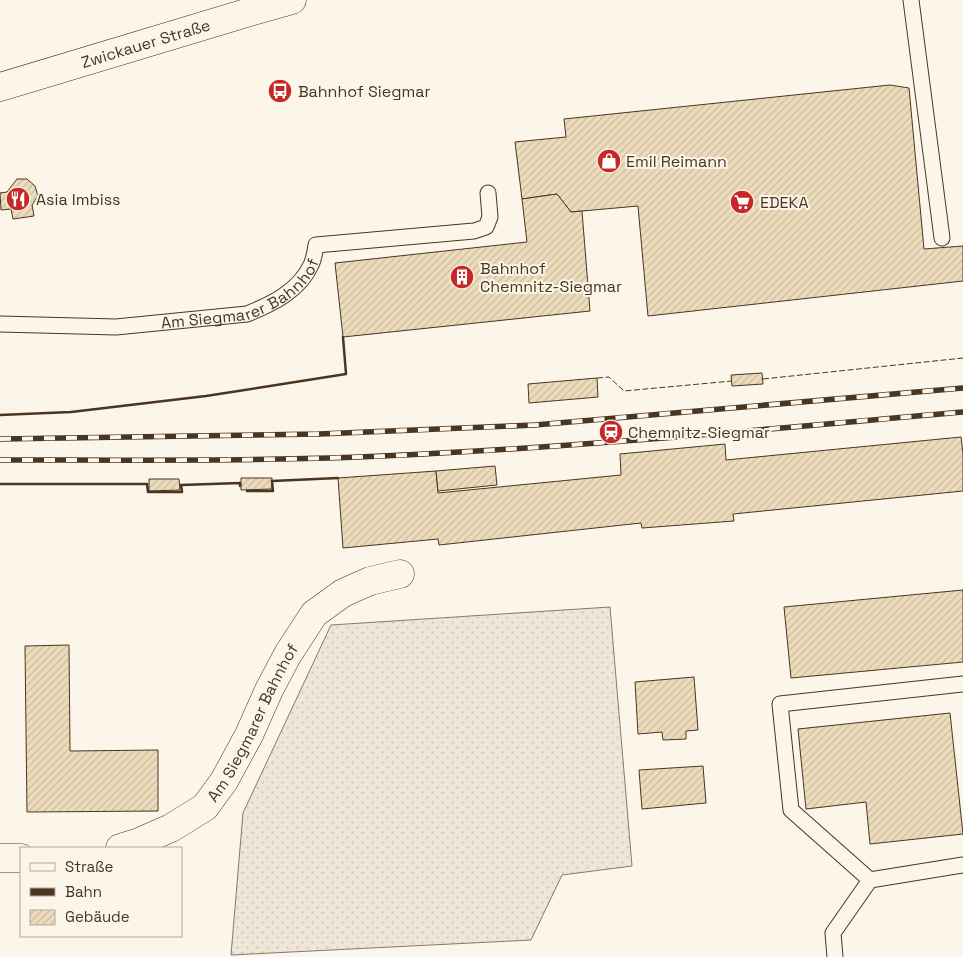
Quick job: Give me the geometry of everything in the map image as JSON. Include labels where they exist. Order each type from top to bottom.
[{"type":"street","name":"Zwickauer Straße","points":[[0,87],[244,6],[292,0]]},
{"type":"street","name":"Am Siegmarer Bahnhof","points":[[123,847],[171,828],[205,807],[224,781],[288,654],[314,614],[343,593],[370,581],[400,574]]},
{"type":"street","points":[[0,858],[20,858]]},
{"type":"lane","points":[[911,0],[942,238]]},
{"type":"lane","name":"Am Siegmarer Bahnhof","points":[[0,324],[116,328],[247,314],[266,307],[283,297],[302,278],[312,264],[316,245],[474,232],[486,227],[490,217],[488,193]]},
{"type":"lane","points":[[870,880],[791,810],[780,704],[963,684]]},
{"type":"lane","points":[[835,957],[833,934],[870,880],[963,865]]},
{"type":"shaded area","points":[[610,607],[632,866],[562,875],[531,940],[231,955],[243,813],[331,625]]},
{"type":"building","name":"EDEKA","points":[[890,85],[909,88],[924,249],[963,246],[963,281],[648,316],[638,206],[571,212],[557,194],[522,199],[515,142],[566,137],[564,119]]},
{"type":"building","name":"Asia Imbiss","points":[[17,179],[27,179],[35,186],[38,196],[32,205],[34,216],[13,219],[11,209],[1,210],[0,193],[7,192]]},
{"type":"building","name":"Bahnhof Chemnitz-Siegmar","points":[[557,194],[571,212],[582,211],[590,311],[343,337],[335,263],[527,242],[522,199]]},
{"type":"building","points":[[762,373],[763,384],[732,386],[731,375]]},
{"type":"building","points":[[597,378],[598,397],[529,403],[528,384]]},
{"type":"building","points":[[961,437],[963,491],[733,514],[734,521],[642,528],[641,523],[439,545],[438,539],[343,548],[338,478],[436,471],[438,493],[621,475],[620,454],[725,444],[726,460]]},
{"type":"building","points":[[495,466],[497,485],[438,491],[436,471]]},
{"type":"building","points":[[241,478],[272,478],[272,489],[241,490]]},
{"type":"building","points":[[149,479],[179,479],[180,490],[149,491]]},
{"type":"building","points":[[963,590],[963,662],[791,678],[784,607]]},
{"type":"building","points":[[69,645],[70,751],[158,750],[158,811],[27,812],[25,646]]},
{"type":"building","points":[[694,677],[698,730],[686,731],[686,739],[663,740],[662,732],[638,734],[635,682]]},
{"type":"building","points":[[950,713],[963,834],[870,844],[866,802],[806,809],[798,729]]},
{"type":"building","points":[[703,766],[706,803],[642,809],[639,770]]},
{"type":"railway","points":[[0,439],[319,434],[535,425],[963,388]]},
{"type":"railway","points":[[0,460],[220,460],[386,456],[637,440],[963,412]]},
{"type":"fence","points":[[763,379],[963,358]]},
{"type":"fence","points":[[597,378],[609,377],[624,391],[732,381]]},
{"type":"wall","points":[[0,415],[71,412],[206,396],[346,374],[343,337]]},
{"type":"wall","points":[[247,491],[273,491],[272,481],[338,478]]},
{"type":"wall","points":[[0,484],[147,484],[148,492],[182,492],[181,485],[240,483],[240,486]]},
{"type":"place","name":"Bahnhof Siegmar","points":[[280,91]]},
{"type":"place","name":"Emil Reimann","points":[[609,161]]},
{"type":"place","name":"Asia Imbiss","points":[[18,199]]},
{"type":"place","name":"EDEKA","points":[[742,202]]},
{"type":"place","name":"Bahnhof Chemnitz-Siegmar","points":[[462,277]]},
{"type":"place","name":"Chemnitz-Siegmar","points":[[611,432]]}]
